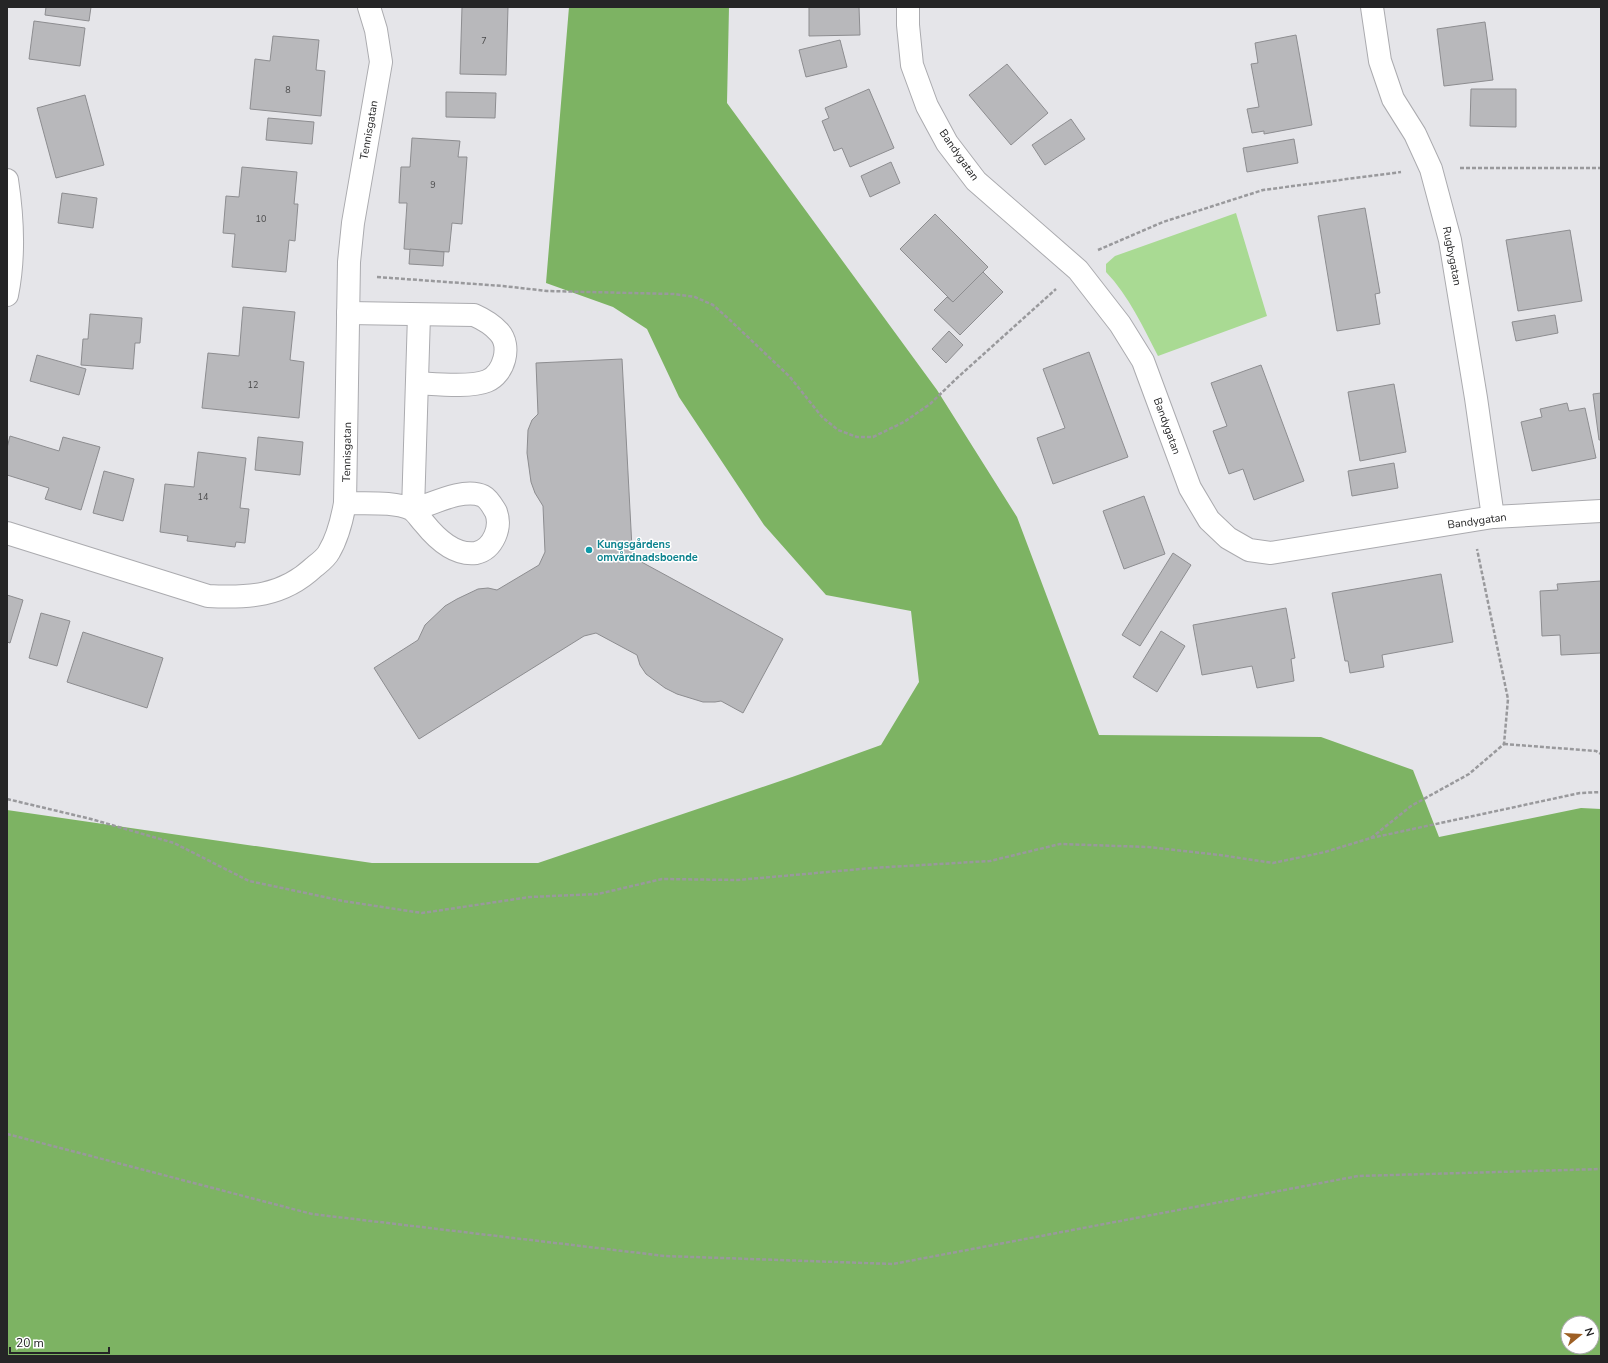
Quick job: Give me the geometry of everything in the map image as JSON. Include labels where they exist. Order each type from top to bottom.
[{"type":"street","name":"Tennisgatan","points":[[7,533],[208,596],[238,598],[267,594],[302,578],[328,554],[340,527],[345,503],[348,313],[352,223],[381,62],[376,30],[369,7]]},
{"type":"street","name":"Bandygatan","points":[[908,7],[908,25],[912,65],[927,106],[947,143],[976,181],[1078,270],[1120,324],[1143,361],[1190,488],[1209,520],[1228,538],[1249,550],[1271,553],[1493,517],[1601,511]]},
{"type":"street","name":"Rugbygatan","points":[[1372,7],[1380,61],[1393,99],[1415,134],[1431,169],[1450,240],[1476,398],[1493,517]]},
{"type":"street","points":[[7,180],[13,229],[11,273],[7,295]]},
{"type":"street","points":[[348,313],[474,315],[487,321],[500,333],[506,349],[504,364],[495,377],[486,382],[448,384],[417,383]]},
{"type":"street","points":[[345,503],[396,505],[413,510],[419,315]]},
{"type":"path","points":[[349,275],[503,286],[546,291],[674,294],[695,297],[713,305],[731,321],[790,377],[822,417],[838,430],[857,437],[873,437],[904,422],[930,404],[1078,270],[1099,249],[1163,222],[1263,190],[1368,175],[1431,169],[1514,167],[1601,168]]},
{"type":"path","points":[[1371,838],[1411,806],[1469,774],[1504,744],[1508,699],[1472,521]]},
{"type":"path","points":[[1504,744],[1596,751],[1601,754]]},
{"type":"path","points":[[7,799],[91,819],[174,843],[249,881],[343,901],[422,913],[530,897],[598,894],[662,879],[738,880],[872,868],[990,861],[1060,844],[1148,847],[1273,863],[1325,852],[1371,838],[1580,793],[1601,792]]},
{"type":"path","points":[[7,1134],[312,1214],[665,1256],[893,1264],[1358,1176],[1601,1169]]},
{"type":"green space","points":[[569,7],[729,7],[727,103],[937,390],[1017,517],[1099,735],[1321,737],[1413,770],[1439,837],[1581,808],[1601,809],[1601,1356],[7,1356],[7,810],[372,863],[538,863],[795,776],[881,745],[919,682],[911,611],[826,595],[764,525],[679,397],[647,329],[613,307],[546,283]]},
{"type":"green space","points":[[1236,213],[1267,316],[1158,356],[1129,301],[1106,272],[1106,264],[1115,256]]},
{"type":"building","points":[[46,7],[91,7],[89,21],[45,15]]},
{"type":"building","points":[[462,7],[508,7],[506,75],[460,74]]},
{"type":"building","points":[[809,7],[859,7],[860,35],[809,36]]},
{"type":"building","points":[[34,21],[85,28],[80,66],[29,59]]},
{"type":"building","points":[[1485,22],[1493,80],[1444,86],[1437,29]]},
{"type":"building","points":[[1296,35],[1312,125],[1264,134],[1264,131],[1252,133],[1247,109],[1259,107],[1251,64],[1258,63],[1255,43]]},
{"type":"building","points":[[273,36],[319,40],[316,70],[325,71],[321,116],[250,109],[255,59],[270,61]]},
{"type":"building","points":[[840,40],[847,67],[806,77],[799,50]]},
{"type":"building","points":[[1007,64],[1048,113],[1011,145],[969,95]]},
{"type":"building","points":[[869,89],[894,148],[850,167],[842,148],[834,151],[822,121],[829,118],[825,108]]},
{"type":"building","points":[[1471,89],[1516,89],[1516,127],[1470,126]]},
{"type":"building","points":[[446,92],[496,93],[495,118],[446,117]]},
{"type":"building","points":[[85,95],[104,165],[56,178],[37,108]]},
{"type":"building","points":[[268,118],[314,122],[312,144],[266,140]]},
{"type":"building","points":[[1071,119],[1085,139],[1045,165],[1032,145]]},
{"type":"building","points":[[412,138],[460,141],[458,157],[467,157],[462,224],[452,223],[449,252],[404,249],[407,203],[399,203],[401,167],[410,167]]},
{"type":"building","points":[[1294,139],[1298,163],[1247,172],[1243,148]]},
{"type":"building","points":[[891,162],[900,183],[870,197],[861,176]]},
{"type":"building","points":[[242,167],[297,172],[294,204],[298,204],[295,241],[289,240],[286,272],[232,267],[235,234],[223,233],[226,196],[239,197]]},
{"type":"building","points":[[62,193],[97,198],[93,228],[58,223]]},
{"type":"building","points":[[1365,208],[1380,293],[1375,294],[1380,324],[1337,331],[1318,216]]},
{"type":"building","points":[[935,214],[988,267],[953,302],[900,249]]},
{"type":"building","points":[[1570,230],[1582,301],[1518,311],[1506,240]]},
{"type":"building","points":[[410,249],[444,252],[443,266],[409,264]]},
{"type":"building","points":[[983,272],[1003,292],[960,335],[934,310],[947,297],[953,302]]},
{"type":"building","points":[[243,307],[295,312],[290,360],[304,362],[299,418],[202,408],[208,353],[239,356]]},
{"type":"building","points":[[90,314],[142,318],[140,343],[135,343],[133,369],[81,365],[83,339],[88,339]]},
{"type":"building","points":[[1555,315],[1558,333],[1516,341],[1512,322]]},
{"type":"building","points":[[949,331],[963,345],[946,363],[932,349]]},
{"type":"building","points":[[1089,352],[1128,457],[1053,484],[1037,438],[1065,428],[1043,369]]},
{"type":"building","points":[[37,355],[86,369],[79,395],[30,381]]},
{"type":"building","name":"Kungsgårdens omvårdnadsboende","points":[[622,359],[632,548],[636,559],[783,639],[743,713],[721,701],[703,702],[677,694],[665,688],[646,674],[640,665],[637,655],[596,633],[584,636],[419,739],[374,668],[418,640],[425,625],[445,606],[478,589],[488,588],[497,590],[539,565],[545,552],[543,506],[535,493],[531,482],[527,453],[528,430],[532,420],[538,414],[536,363]]},
{"type":"building","points":[[1261,365],[1304,481],[1254,500],[1243,469],[1229,474],[1213,431],[1227,426],[1211,383]]},
{"type":"building","points":[[1394,384],[1406,452],[1360,461],[1348,392]]},
{"type":"building","points":[[1601,393],[1601,440],[1599,440],[1593,394]]},
{"type":"building","points":[[1567,403],[1569,411],[1585,408],[1596,458],[1532,471],[1521,422],[1542,417],[1540,409]]},
{"type":"building","points":[[10,436],[59,451],[63,437],[100,447],[81,510],[45,499],[49,488],[7,475],[7,448]]},
{"type":"building","points":[[258,437],[303,442],[300,475],[255,470]]},
{"type":"building","points":[[198,452],[246,458],[240,508],[249,509],[245,543],[236,542],[235,547],[187,541],[188,536],[160,532],[165,484],[194,487]]},
{"type":"building","points":[[1394,463],[1398,488],[1352,496],[1348,471]]},
{"type":"building","points":[[104,471],[134,479],[123,521],[93,513]]},
{"type":"building","points":[[1144,496],[1165,554],[1124,569],[1103,511]]},
{"type":"building","points":[[1173,553],[1191,565],[1140,646],[1122,635]]},
{"type":"building","points":[[1441,574],[1453,642],[1382,655],[1384,667],[1350,673],[1348,661],[1345,661],[1332,593]]},
{"type":"building","points":[[1601,581],[1601,653],[1561,655],[1560,635],[1542,636],[1540,591],[1558,590],[1557,584]]},
{"type":"building","points":[[7,595],[23,600],[10,643],[7,642]]},
{"type":"building","points":[[1286,608],[1295,658],[1291,659],[1294,681],[1257,688],[1252,666],[1202,675],[1193,625]]},
{"type":"building","points":[[41,613],[70,621],[57,666],[29,658]]},
{"type":"building","points":[[1161,631],[1185,646],[1157,692],[1133,677]]},
{"type":"building","points":[[83,632],[163,658],[147,708],[67,682]]},
{"type":"place","name":"Kungsgårdens omvårdnadsboende","points":[[589,550]]}]
